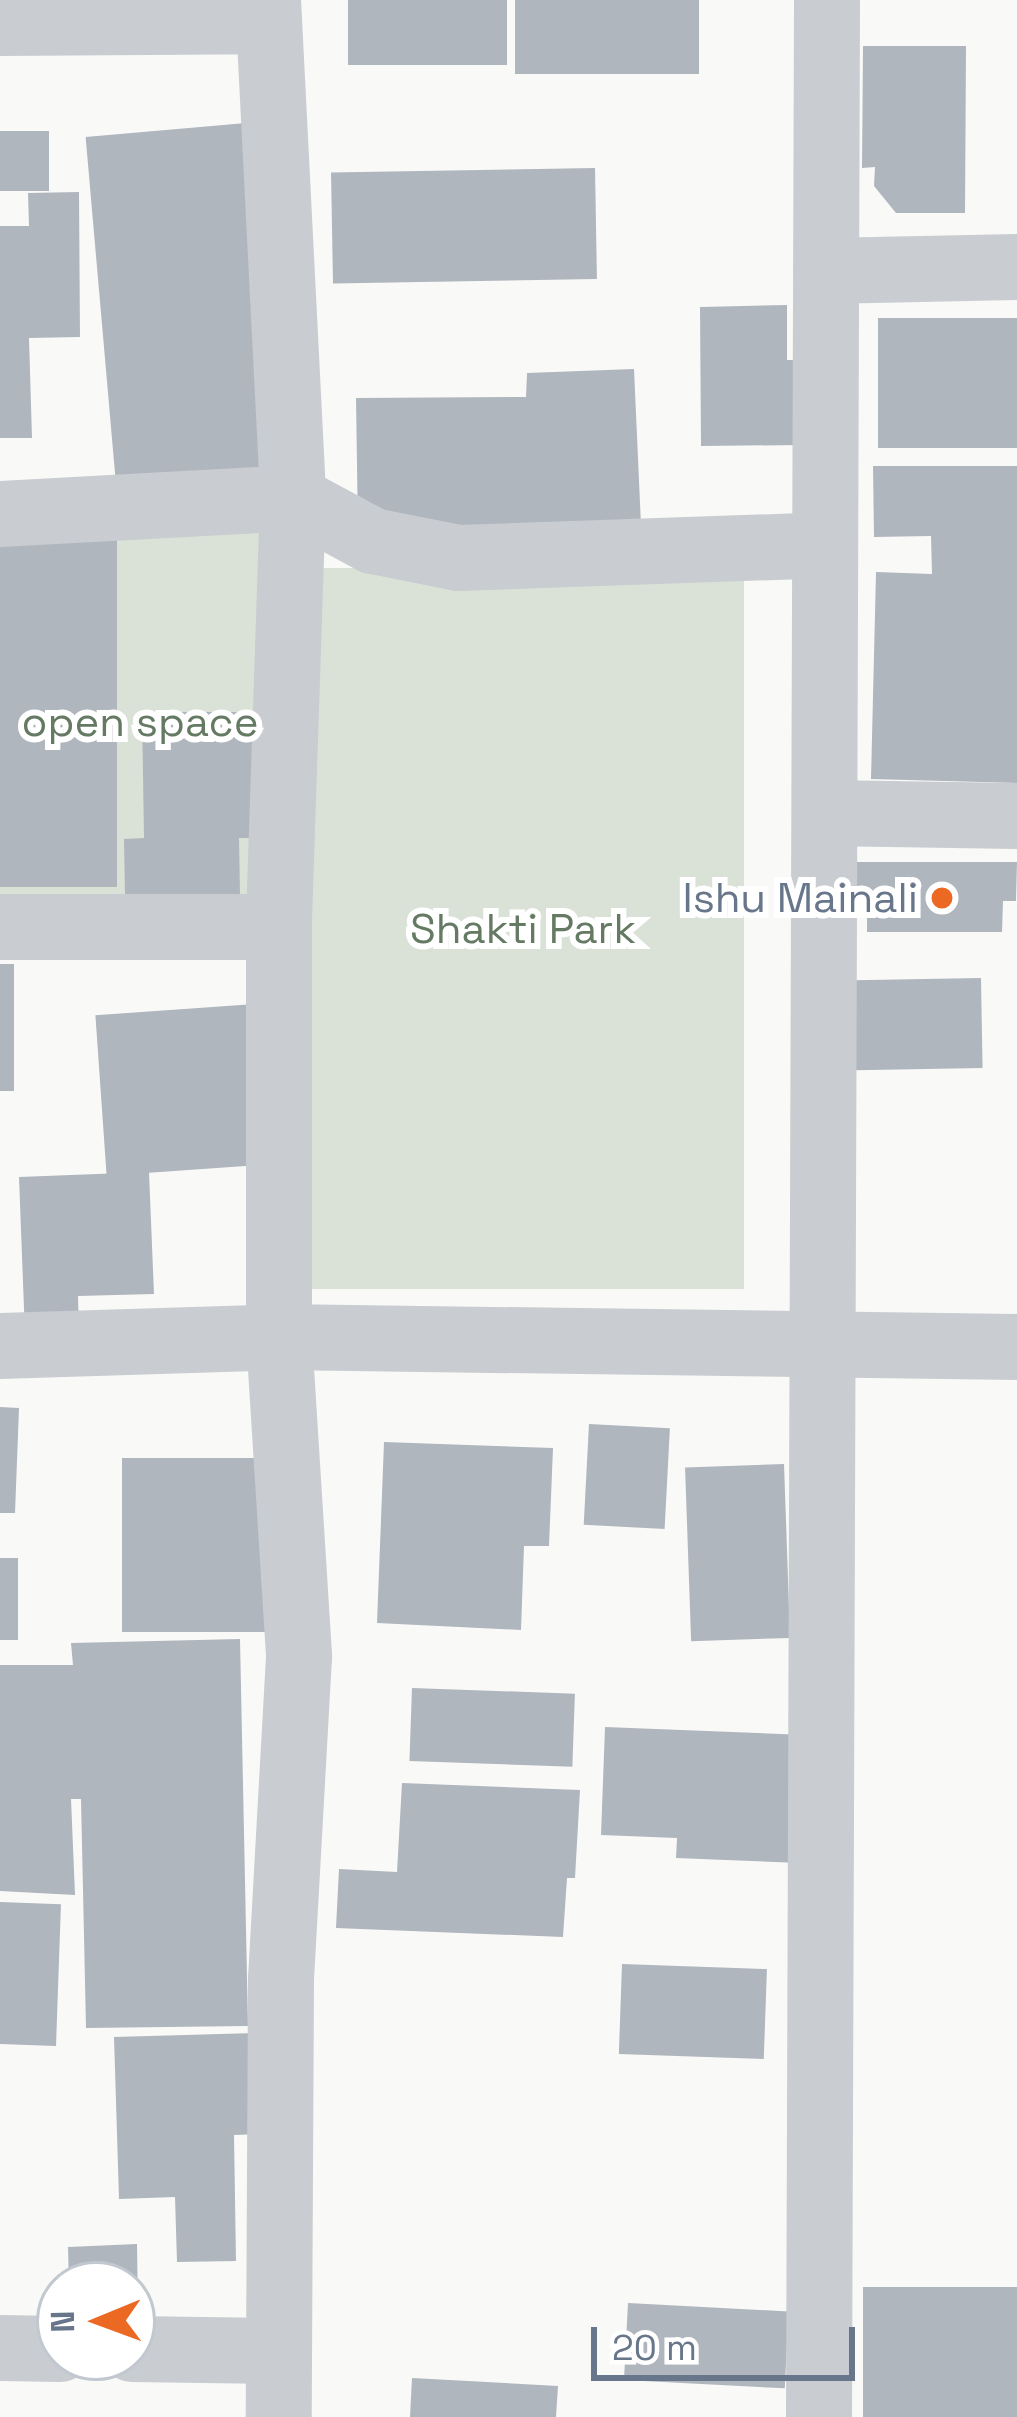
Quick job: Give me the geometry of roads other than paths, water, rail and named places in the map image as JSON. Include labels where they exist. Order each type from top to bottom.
[{"type":"street","points":[[819,2417],[827,0]]},
{"type":"street","points":[[0,23],[268,10],[293,498],[279,927],[279,1337],[299,1657],[281,1979],[279,2417]]},
{"type":"street","points":[[826,271],[1017,267]]},
{"type":"street","points":[[0,514],[293,498],[373,541],[459,558],[825,545]]},
{"type":"street","points":[[825,814],[1017,816]]},
{"type":"street","points":[[0,928],[279,927]]},
{"type":"street","points":[[0,1346],[279,1337],[1017,1347]]},
{"type":"street","points":[[0,2348],[36,2349]]},
{"type":"street","points":[[156,2350],[279,2351]]},
{"type":"place","name":"Ishu Mainali","points":[[942,898]]},
{"type":"park label","name":"open space","points":[[140,722]]},
{"type":"park label","name":"Shakti Park","points":[[523,929]]}]
